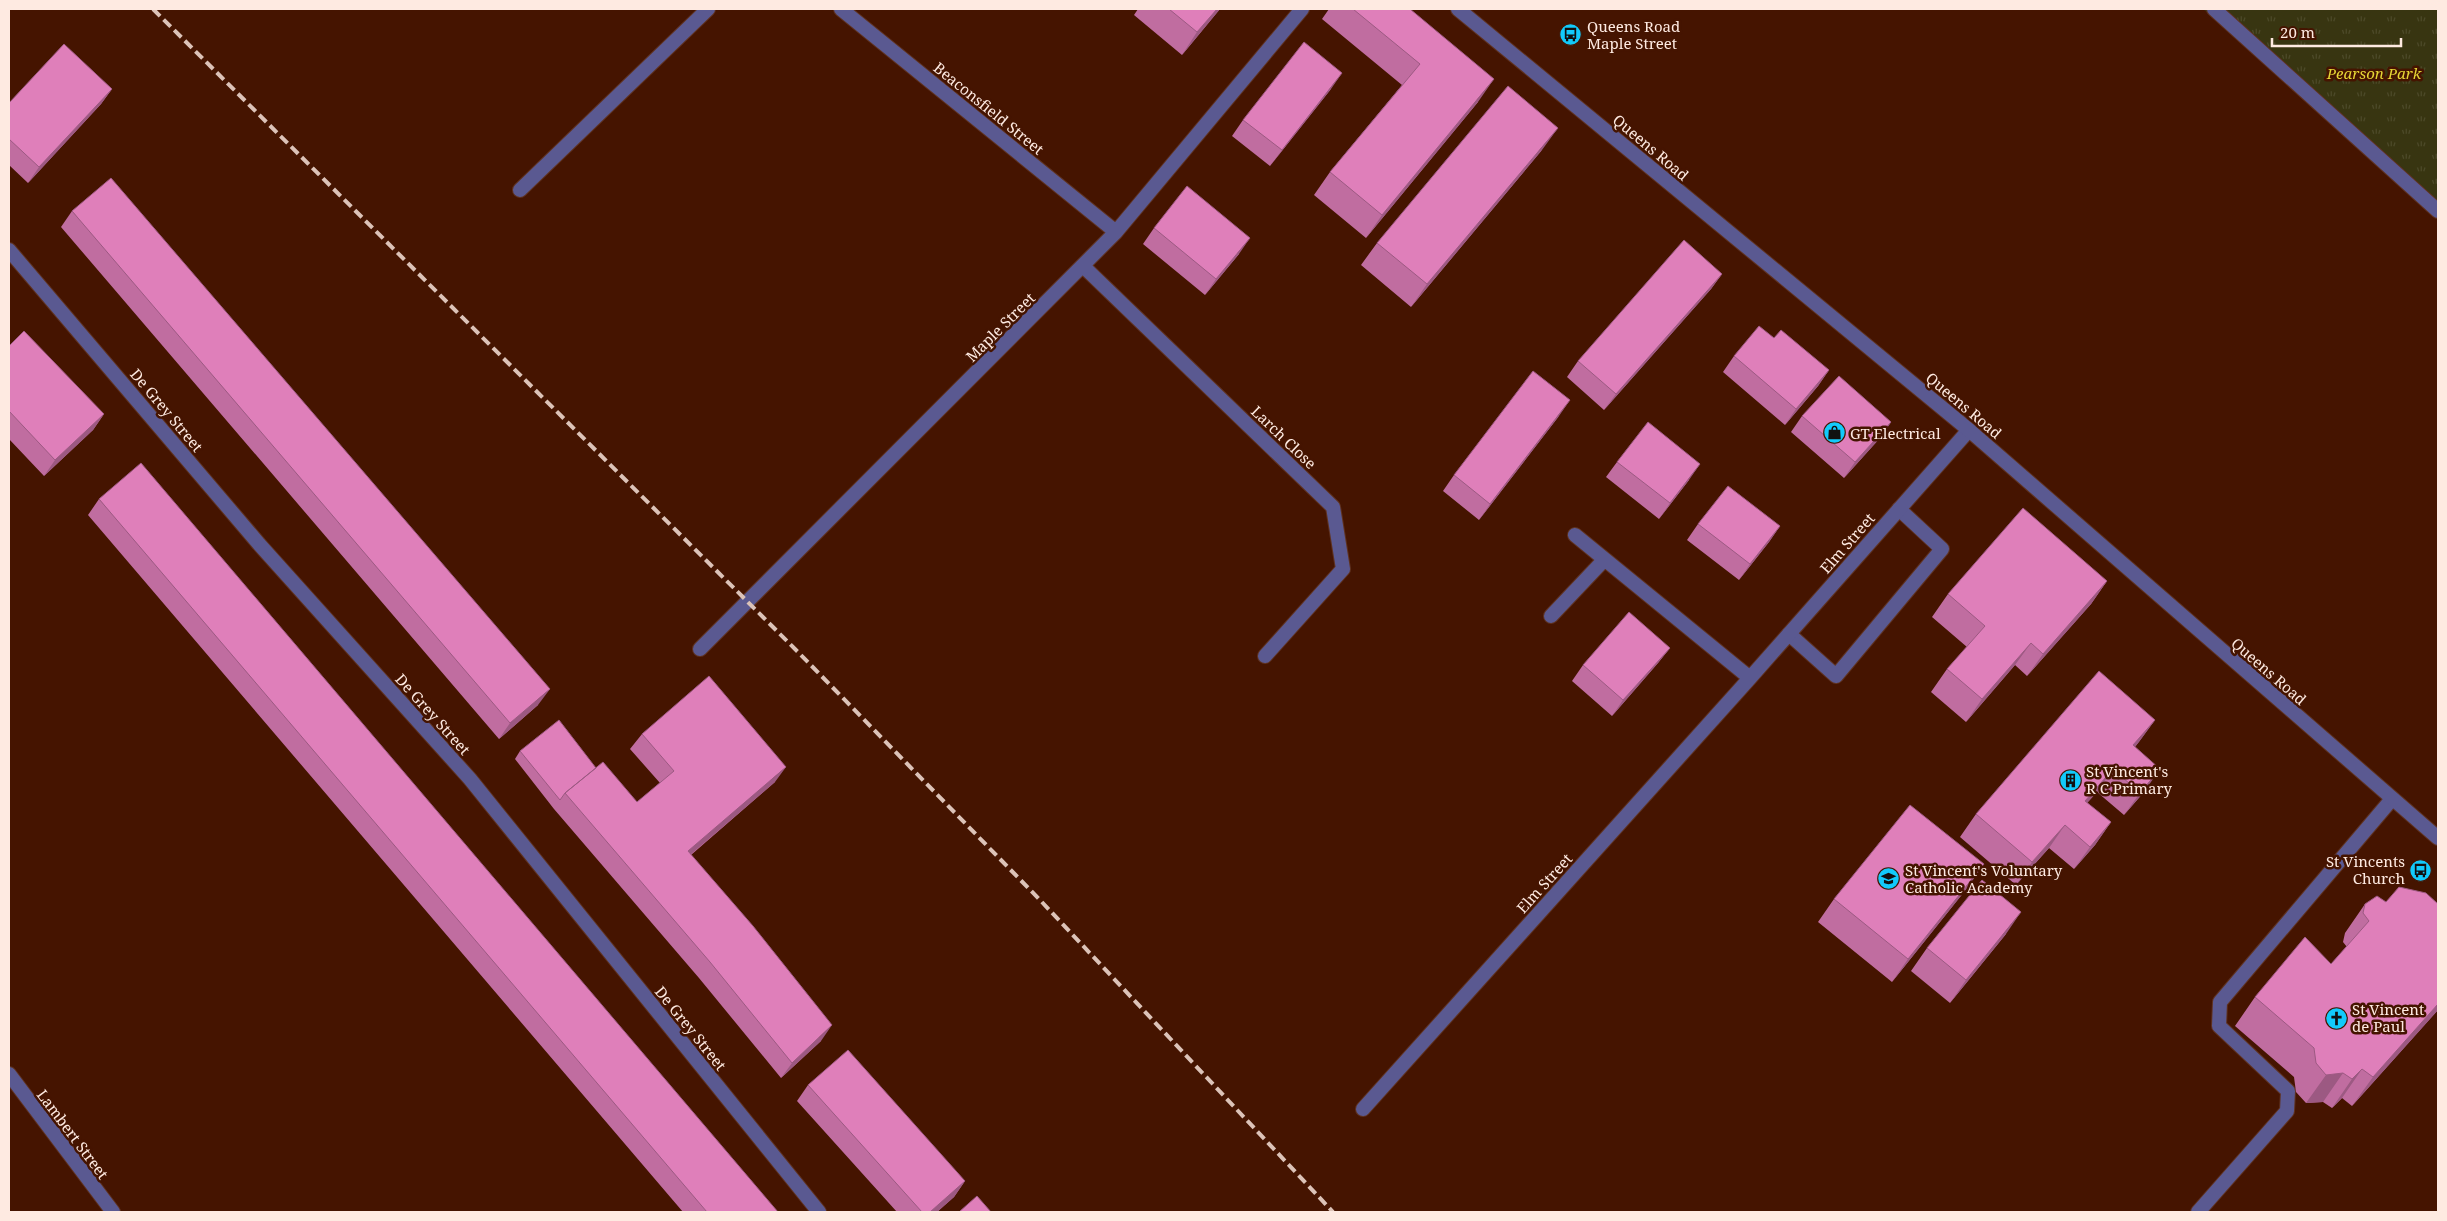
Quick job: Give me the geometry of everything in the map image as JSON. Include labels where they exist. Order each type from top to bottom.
[{"type":"street","points":[[520,190],[708,9]]},
{"type":"street","name":"Beaconsfield Street","points":[[841,9],[1116,232]]},
{"type":"street","name":"Maple Street","points":[[700,650],[1116,232],[1302,9]]},
{"type":"street","name":"Queens Road","points":[[1458,9],[1969,430],[2392,800],[2438,838]]},
{"type":"street","points":[[2214,9],[2438,211]]},
{"type":"street","name":"De Grey Street","points":[[9,250],[259,544],[470,779],[819,1212]]},
{"type":"street","name":"Larch Close","points":[[1083,266],[1333,507],[1343,569],[1265,656]]},
{"type":"street","name":"Elm Street","points":[[1363,1109],[1750,678],[1969,430]]},
{"type":"street","points":[[1789,634],[1836,676],[1942,549],[1899,509]]},
{"type":"street","points":[[1574,535],[1750,678]]},
{"type":"street","points":[[1551,616],[1604,560]]},
{"type":"street","points":[[2198,1212],[2287,1111],[2288,1091],[2219,1026],[2220,1002],[2392,800]]},
{"type":"street","name":"Lambert Street","points":[[9,1074],[113,1212]]},
{"type":"green space","name":"Pearson Park","points":[[2203,9],[2438,9],[2438,217],[2312,102]]},
{"type":"building","points":[[1169,9],[1217,9],[1197,32]]},
{"type":"building","points":[[1353,9],[1410,9],[1494,79],[1382,215],[1330,172],[1420,64]]},
{"type":"building","points":[[1304,42],[1342,73],[1282,150],[1243,120]]},
{"type":"building","points":[[64,44],[112,89],[39,167],[9,139],[9,103]]},
{"type":"building","points":[[1508,86],[1558,128],[1427,284],[1377,243]]},
{"type":"building","points":[[111,178],[550,689],[510,723],[72,211]]},
{"type":"building","points":[[1187,186],[1250,238],[1216,279],[1154,228]]},
{"type":"building","points":[[1684,240],[1722,274],[1616,394],[1578,361]]},
{"type":"building","points":[[1759,326],[1774,338],[1781,330],[1829,370],[1796,409],[1734,356]]},
{"type":"building","points":[[24,331],[104,414],[55,460],[9,411],[9,346]]},
{"type":"building","points":[[1533,371],[1570,400],[1490,504],[1454,475]]},
{"type":"building","points":[[1839,376],[1891,422],[1855,462],[1802,416]]},
{"type":"building","points":[[1648,422],[1700,464],[1670,503],[1617,462]]},
{"type":"building","points":[[141,463],[778,1212],[707,1212],[99,499]]},
{"type":"building","points":[[1728,486],[1780,526],[1750,564],[1698,524]]},
{"type":"building","points":[[2023,508],[2107,581],[2043,654],[2031,643],[1982,699],[1947,669],[1985,626],[1948,594]]},
{"type":"building","points":[[1629,612],[1670,648],[1623,700],[1583,665]]},
{"type":"building","name":"St Vincent's R C Primary","points":[[2099,671],[2155,720],[2133,745],[2160,769],[2140,793],[2113,769],[2085,801],[2111,822],[2090,847],[2065,825],[2032,862],[1976,814]]},
{"type":"building","points":[[709,676],[786,767],[688,851],[753,926],[832,1025],[792,1063],[710,962],[565,793],[603,762],[637,802],[674,771],[642,734]]},
{"type":"building","points":[[559,720],[596,768],[565,793],[560,800],[520,751]]},
{"type":"building","points":[[1910,805],[1984,864],[1908,959],[1834,899]]},
{"type":"building","points":[[1982,880],[2021,912],[1966,980],[1927,948]]},
{"type":"building","name":"St Vincent de Paul","points":[[2399,887],[2426,893],[2438,904],[2438,1004],[2373,1077],[2362,1069],[2352,1079],[2343,1073],[2326,1075],[2316,1063],[2314,1048],[2255,997],[2305,937],[2331,964],[2369,921],[2363,913],[2365,904],[2377,896],[2386,902]]},
{"type":"building","points":[[848,1050],[965,1181],[930,1212],[922,1212],[808,1085]]},
{"type":"building","points":[[977,1196],[991,1212],[959,1212]]},
{"type":"railway","points":[[153,9],[799,653],[1040,900],[1333,1212]]},
{"type":"place","name":"Queens Road Maple Street","points":[[1571,35]]},
{"type":"place","name":"GT Electrical","points":[[1834,433]]},
{"type":"place","name":"St Vincent's R C Primary","points":[[2070,780]]},
{"type":"place","name":"St Vincents Church","points":[[2421,870]]},
{"type":"place","name":"St Vincent's Voluntary Catholic Academy","points":[[1889,879]]},
{"type":"place","name":"St Vincent de Paul","points":[[2336,1018]]}]
